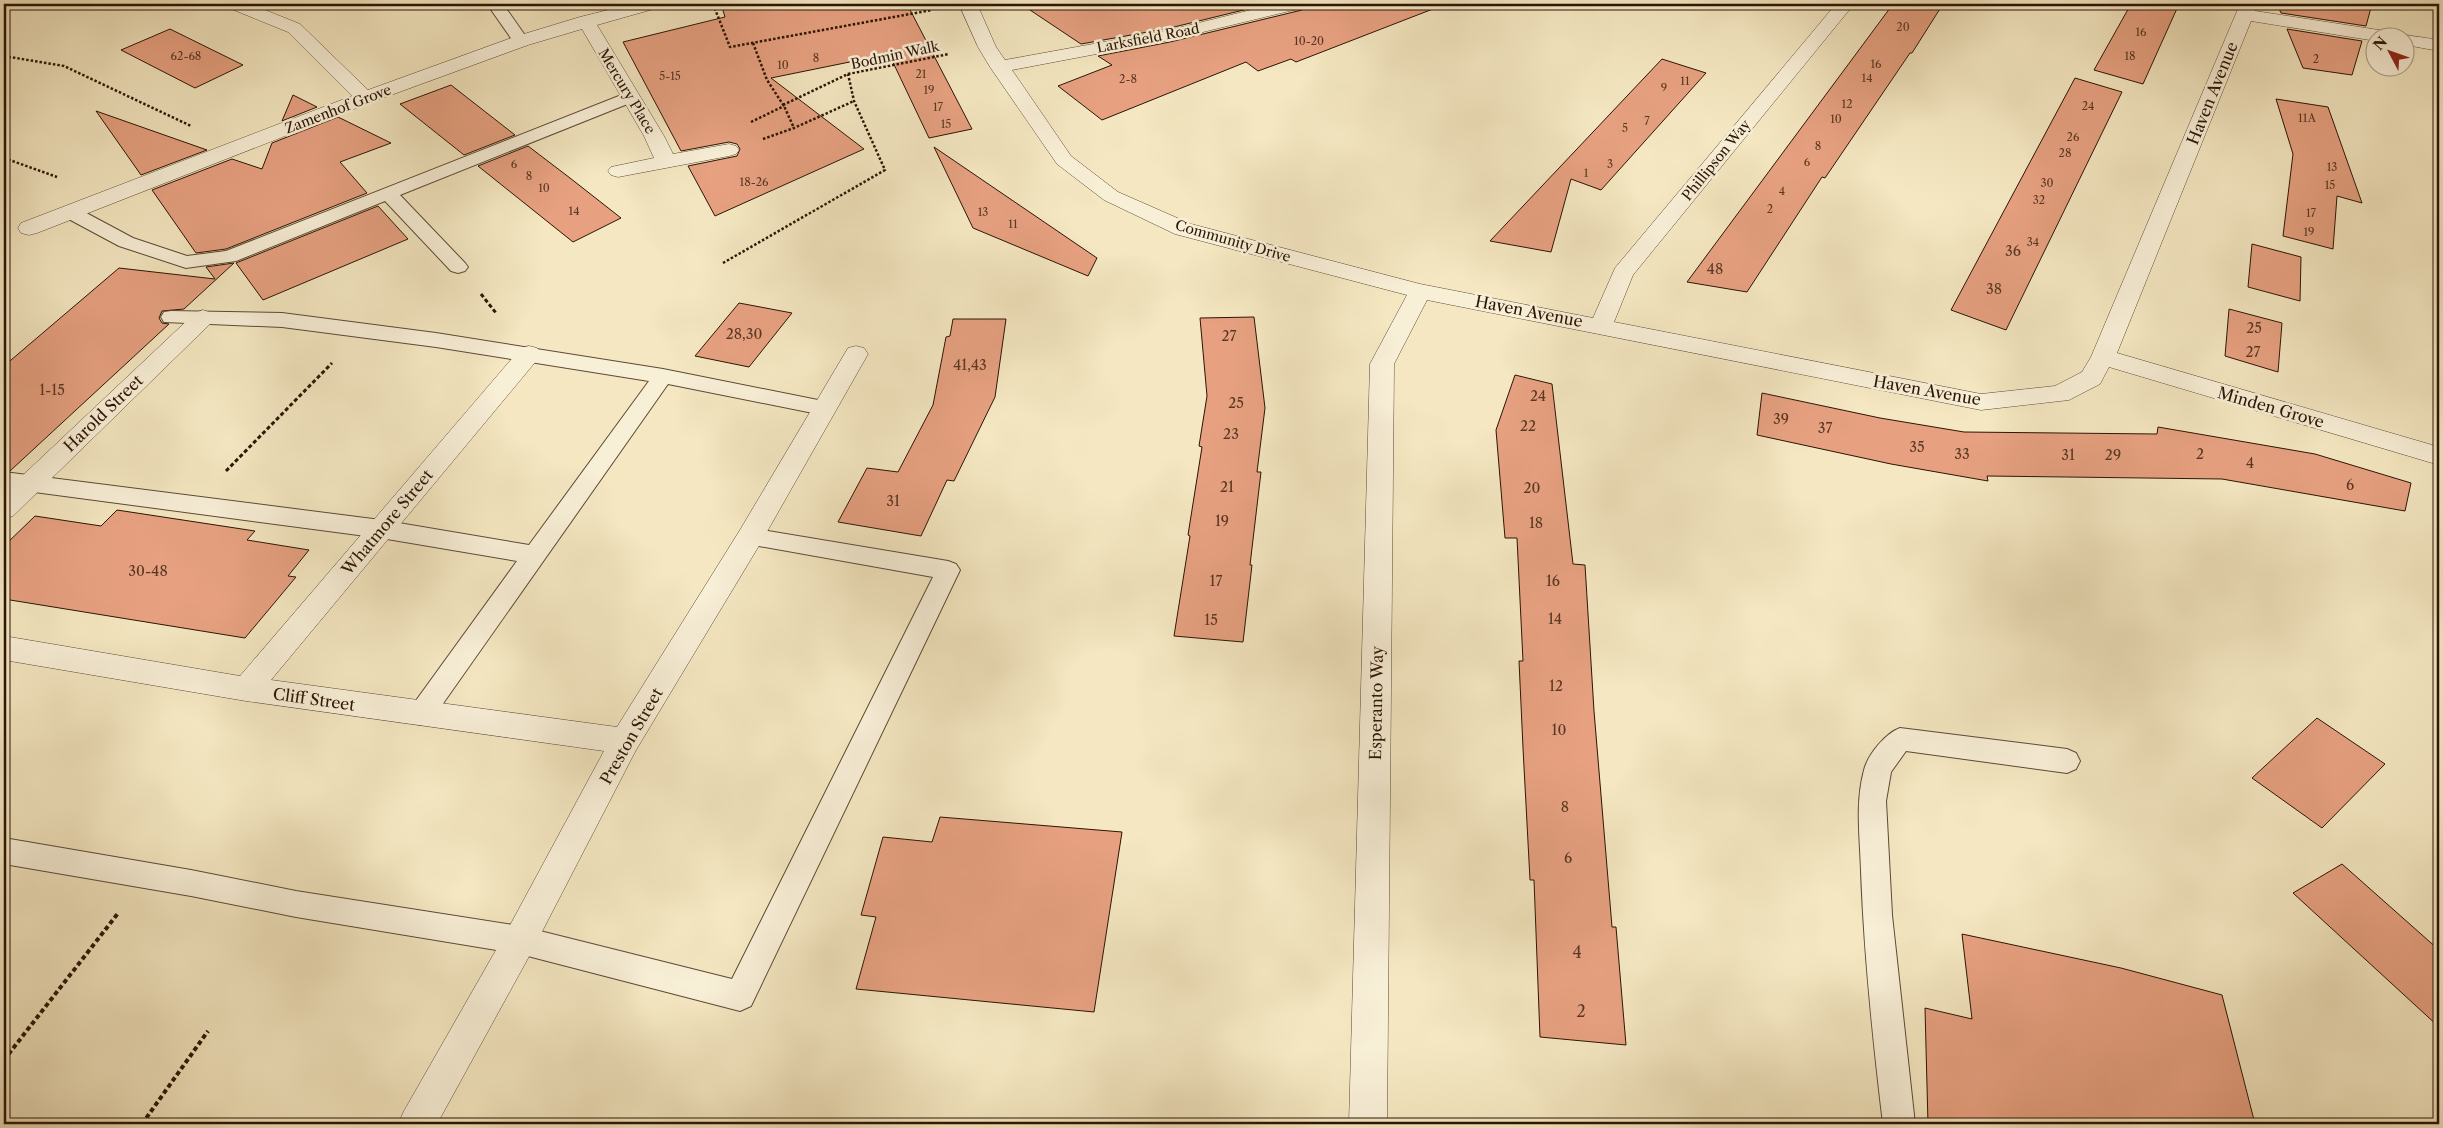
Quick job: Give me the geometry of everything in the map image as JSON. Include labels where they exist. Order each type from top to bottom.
[{"type":"street","points":[[235,4],[294,28],[365,98]]},
{"type":"street","name":"Zamenhof Grove","points":[[29,228],[365,98],[521,41],[643,4]]},
{"type":"street","name":"Community Drive","points":[[968,4],[986,47],[1064,160],[1111,196],[1183,229],[1420,291]]},
{"type":"street","name":"Larksfield Road","points":[[1000,67],[1170,35],[1296,4]]},
{"type":"street","name":"Phillipson Way","points":[[1601,325],[1624,273],[1844,4]]},
{"type":"street","points":[[2247,10],[2366,33]]},
{"type":"street","name":"Haven Avenue","points":[[1420,291],[1601,325],[1981,402],[2060,394],[2091,378],[2103,358],[2247,10]]},
{"type":"street","name":"Mercury Place","points":[[586,21],[629,97],[654,136],[666,162]]},
{"type":"street","points":[[2416,42],[2439,45]]},
{"type":"street","points":[[618,172],[729,150]]},
{"type":"street","name":"Esperanto Way","points":[[1368,1124],[1382,364],[1420,291]]},
{"type":"street","name":"Harold Street","points":[[4,509],[203,318]]},
{"type":"street","name":"Whatmore Street","points":[[246,690],[529,354]]},
{"type":"street","name":"Preston Street","points":[[417,1124],[520,940],[625,741],[750,537],[856,354]]},
{"type":"street","name":"Minden Grove","points":[[2103,358],[2439,456]]},
{"type":"street","name":"Cliff Street","points":[[4,648],[246,690],[625,741]]},
{"type":"lane","points":[[495,4],[521,41]]},
{"type":"lane","points":[[70,212],[126,242],[186,262],[229,257],[629,97]]},
{"type":"lane","points":[[389,194],[458,267]]},
{"type":"lane","points":[[171,317],[282,320],[364,330],[663,376],[824,408]]},
{"type":"lane","points":[[421,714],[663,376]]},
{"type":"lane","points":[[4,480],[381,529],[535,555]]},
{"type":"lane","points":[[4,851],[148,875],[296,904],[520,940],[740,996],[948,570],[750,537]]},
{"type":"lane","points":[[1899,1124],[1877,914],[1872,801],[1878,768],[1900,739],[2067,761]]},
{"type":"path","points":[[713,4],[730,47],[937,9]]},
{"type":"path","points":[[753,43],[767,80],[783,105],[794,128]]},
{"type":"path","name":"Bodmin Walk","points":[[783,105],[848,74],[986,47]]},
{"type":"path","points":[[4,56],[64,66],[237,147]]},
{"type":"path","points":[[723,263],[885,170],[854,101],[848,74]]},
{"type":"path","points":[[729,150],[794,128],[854,101]]},
{"type":"path","points":[[192,505],[364,330]]},
{"type":"path","points":[[4,1060],[148,875]]},
{"type":"path","points":[[142,1124],[208,1031]]},
{"type":"building","points":[[721,4],[907,4],[972,129],[929,138],[889,54],[771,78],[864,149],[715,216],[688,166],[737,156],[740,149],[737,144],[729,142],[681,151],[623,42],[725,17]]},
{"type":"building","points":[[1021,4],[1268,4],[1170,28],[1081,44]]},
{"type":"building","points":[[1307,4],[1438,4],[1438,7],[1296,62],[1291,59],[1258,71],[1246,62],[1102,120],[1058,86],[1112,65],[1098,56],[1170,42],[1302,10]]},
{"type":"building","points":[[1893,4],[1943,4],[1912,53],[1910,53],[1825,178],[1822,177],[1747,292],[1687,282]]},
{"type":"building","points":[[2131,4],[2179,4],[2143,84],[2094,70]]},
{"type":"building","points":[[2277,4],[2372,4],[2366,26],[2281,13]]},
{"type":"building","points":[[170,29],[243,65],[195,88],[121,50]]},
{"type":"building","points":[[2287,29],[2362,41],[2352,75],[2303,68]]},
{"type":"building","points":[[1662,59],[1706,73],[1601,190],[1571,179],[1551,252],[1490,241]]},
{"type":"building","points":[[2075,78],[2122,92],[2006,330],[1951,310]]},
{"type":"building","points":[[451,85],[515,135],[464,155],[400,104]]},
{"type":"building","points":[[293,95],[317,107],[282,121]]},
{"type":"building","points":[[2276,99],[2328,107],[2362,203],[2337,196],[2333,249],[2283,236],[2293,154]]},
{"type":"building","points":[[96,111],[207,150],[141,175]]},
{"type":"building","points":[[338,117],[391,143],[340,162],[367,193],[226,249],[196,253],[152,190],[232,159],[262,169],[272,143]]},
{"type":"building","points":[[528,146],[621,218],[573,242],[478,166]]},
{"type":"building","points":[[934,147],[1097,258],[1088,276],[973,228]]},
{"type":"building","points":[[378,206],[408,239],[263,300],[236,263]]},
{"type":"building","points":[[2252,244],[2301,257],[2300,301],[2248,287]]},
{"type":"building","points":[[234,263],[184,309],[162,311],[159,318],[162,323],[169,324],[10,471],[4,470],[4,366],[119,268],[215,279],[206,267]]},
{"type":"building","points":[[739,303],[792,313],[749,367],[695,356]]},
{"type":"building","points":[[2229,309],[2282,323],[2278,372],[2225,356]]},
{"type":"building","points":[[1254,317],[1265,408],[1257,472],[1261,472],[1243,642],[1174,636],[1190,536],[1188,535],[1202,447],[1199,446],[1207,396],[1200,318]]},
{"type":"building","points":[[953,319],[1006,319],[995,397],[954,481],[947,480],[921,536],[838,522],[867,468],[898,472],[933,405],[946,337],[950,336]]},
{"type":"building","points":[[1515,375],[1552,384],[1573,564],[1585,565],[1594,711],[1612,927],[1616,927],[1626,1045],[1540,1037],[1534,880],[1530,880],[1523,748],[1519,661],[1523,661],[1517,538],[1505,538],[1496,430]]},
{"type":"building","points":[[1762,393],[1880,418],[1964,432],[2157,434],[2158,427],[2315,454],[2411,483],[2405,511],[2222,479],[1987,476],[1988,481],[1891,464],[1757,435]]},
{"type":"building","points":[[117,510],[255,531],[247,540],[309,550],[288,576],[296,577],[245,638],[4,599],[4,546],[35,516],[101,526]]},
{"type":"building","points":[[2317,718],[2385,764],[2322,828],[2252,778]]},
{"type":"building","points":[[940,817],[1122,832],[1094,1012],[856,989],[876,917],[861,915],[883,837],[932,842]]},
{"type":"building","points":[[2342,864],[2439,950],[2439,1027],[2293,893]]},
{"type":"building","points":[[1962,934],[2121,968],[2222,995],[2255,1124],[1928,1124],[1925,1008],[1972,1019]]}]
